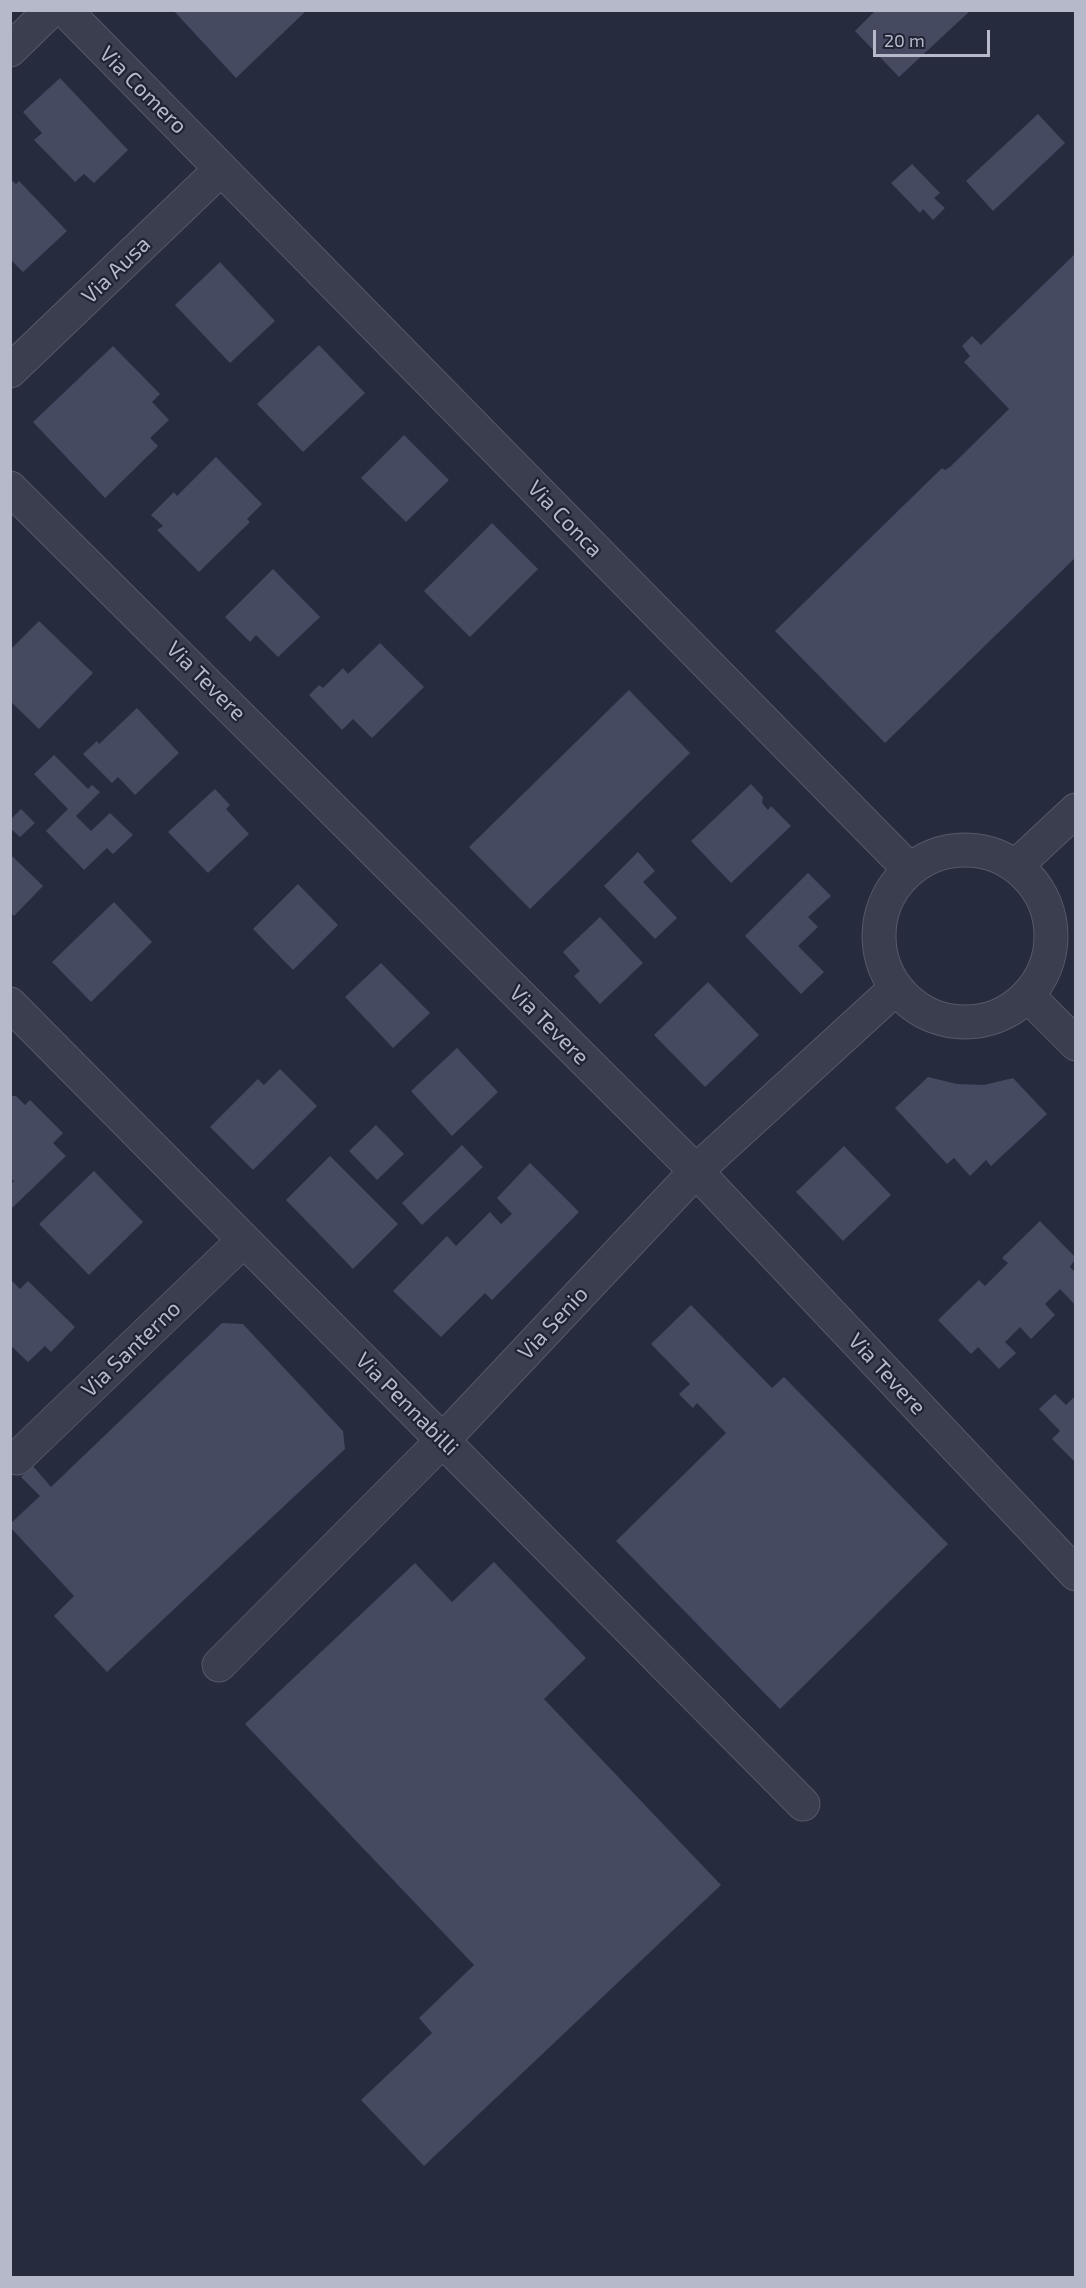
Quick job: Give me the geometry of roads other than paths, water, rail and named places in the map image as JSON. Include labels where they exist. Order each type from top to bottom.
[{"type":"street","points":[[10,50],[51,10]]},
{"type":"street","name":"Via Comero","points":[[65,10],[222,169]]},
{"type":"street","name":"Via Ausa","points":[[10,371],[222,169]]},
{"type":"street","name":"Via Conca","points":[[222,169],[909,869]]},
{"type":"street","name":"Via Tevere","points":[[10,488],[696,1171],[1076,1574]]},
{"type":"street","points":[[1016,866],[1076,810]]},
{"type":"street","points":[[962,849],[991,854],[1016,866],[1037,888],[1049,914],[1052,943],[1044,971],[1028,996],[1004,1014],[975,1022],[945,1020],[917,1008],[896,989],[883,965],[878,939],[881,913],[891,889],[909,869],[934,855],[962,849]]},
{"type":"street","name":"Via Senio","points":[[219,1665],[443,1440],[696,1171],[896,989]]},
{"type":"street","points":[[1028,996],[1076,1044]]},
{"type":"street","name":"Via Pennabilli","points":[[11,1006],[803,1804]]},
{"type":"street","name":"Via Santerno","points":[[17,1458],[244,1240]]}]
